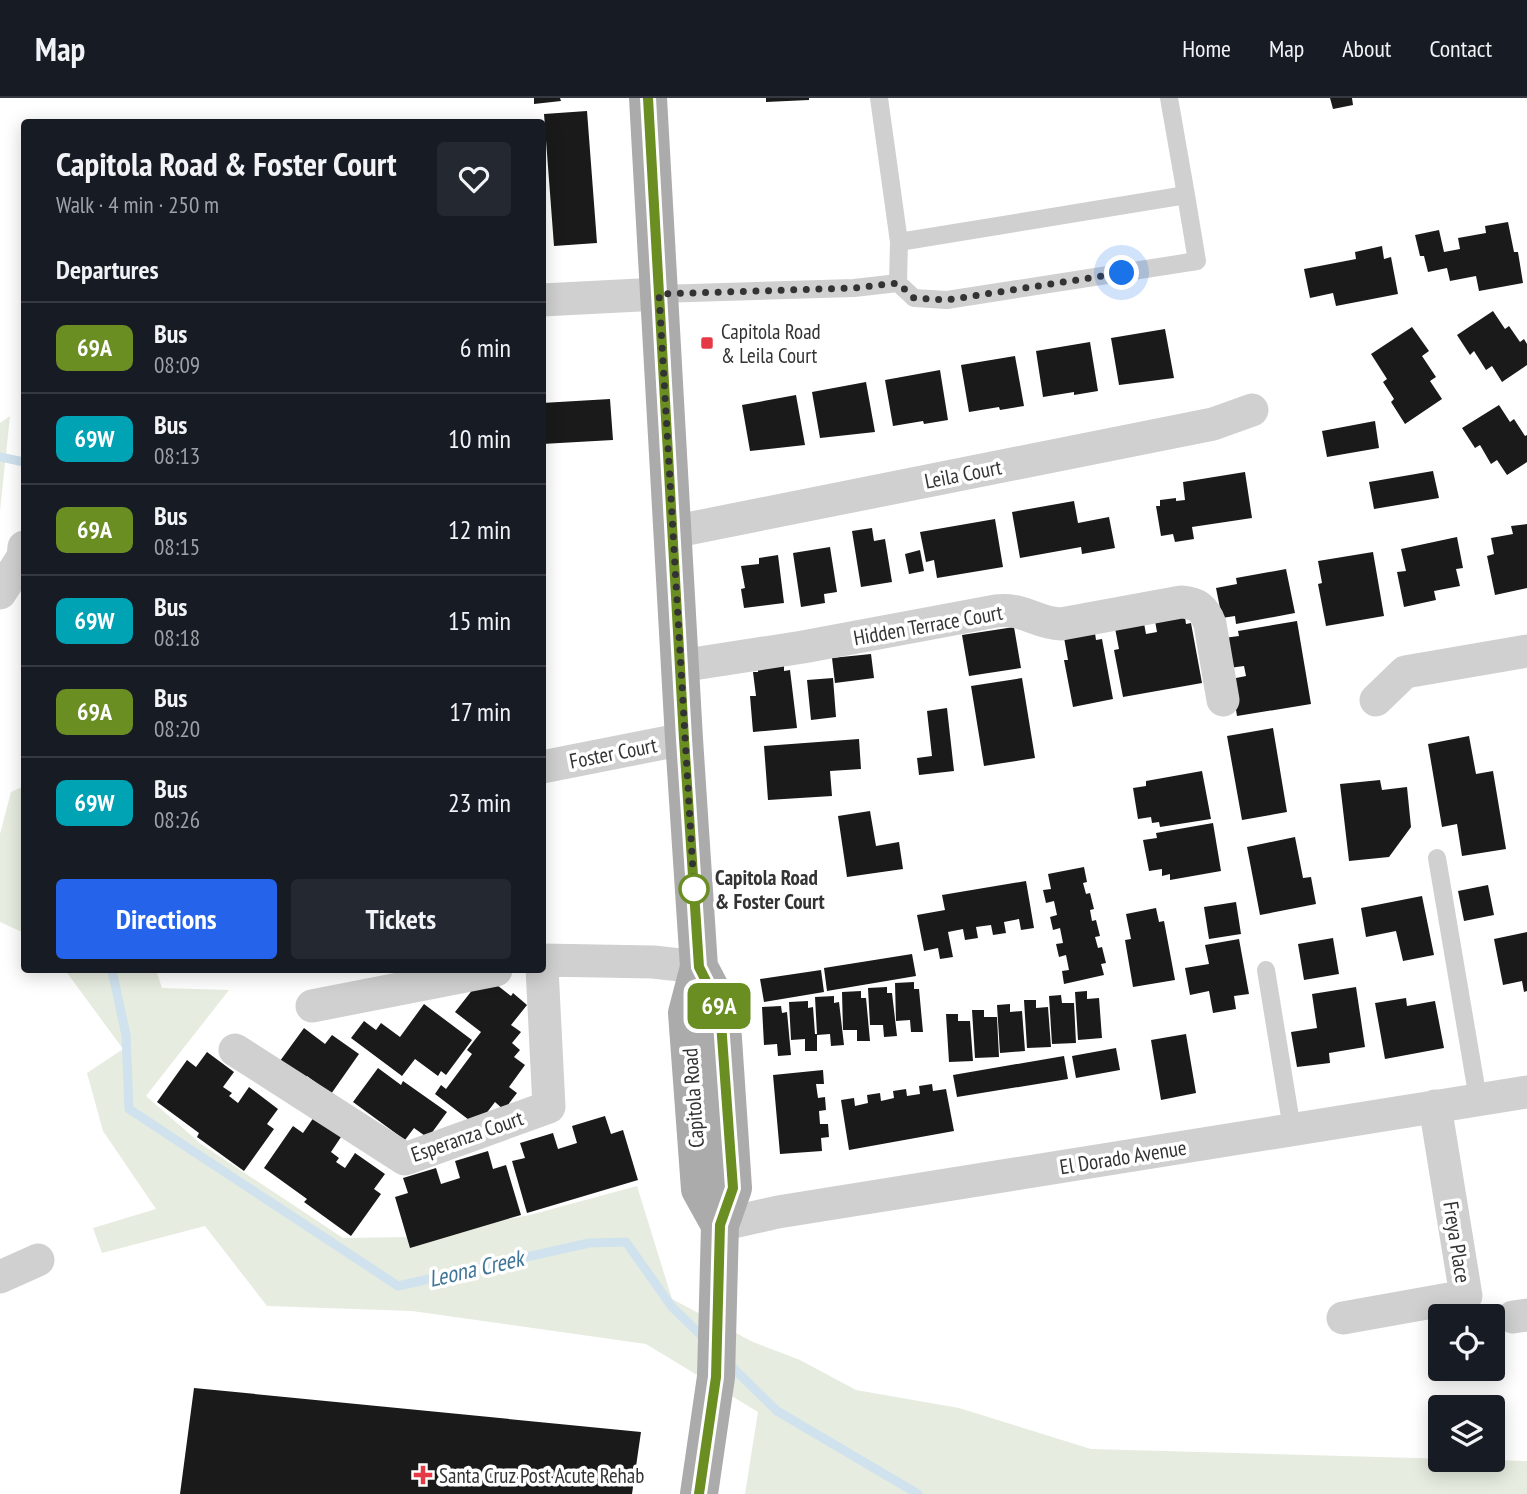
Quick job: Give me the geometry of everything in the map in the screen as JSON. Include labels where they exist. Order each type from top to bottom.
[{"type":"main road","name":"Capitola Road","points":[[648,98],[699,967],[720,1009],[733,1188],[720,1225],[716,1377],[699,1494]]},
{"type":"street","points":[[546,300],[659,294]]},
{"type":"street","name":"Leila Court","points":[[673,532],[1213,424],[1252,410]]},
{"type":"street","points":[[0,593],[21,560]]},
{"type":"street","name":"Hidden Terrace Court","points":[[680,666],[803,647],[996,611],[1016,610],[1061,624],[1191,602],[1206,613],[1223,700]]},
{"type":"street","points":[[1376,701],[1405,672],[1527,651]]},
{"type":"street","name":"Foster Court","points":[[546,766],[684,739]]},
{"type":"street","points":[[546,960],[653,962],[699,967]]},
{"type":"street","points":[[312,1006],[481,973]]},
{"type":"street","name":"Esperanza Court","points":[[235,1050],[405,1159],[549,1107],[542,973]]},
{"type":"street","name":"El Dorado Avenue","points":[[720,1225],[778,1212],[1527,1092]]},
{"type":"street","name":"Freya Place","points":[[1343,1318],[1466,1296],[1435,1106]]},
{"type":"street","points":[[0,1277],[38,1260]]},
{"type":"lane","points":[[879,98],[899,242],[898,283],[914,298],[947,300],[1197,261],[1169,98]]},
{"type":"lane","points":[[899,242],[1186,195]]},
{"type":"lane","points":[[659,294],[854,288],[898,283]]},
{"type":"lane","points":[[1437,858],[1478,1099]]},
{"type":"lane","points":[[1266,970],[1292,1129]]},
{"type":"shaded area","points":[[10,416],[0,511],[0,423]]},
{"type":"shaded area","points":[[21,787],[21,932],[0,922],[0,834],[11,792]]},
{"type":"shaded area","points":[[67,973],[157,973],[162,988],[229,990],[146,1096],[201,1144],[343,1238],[409,1237],[530,1215],[637,1186],[672,1299],[753,1342],[800,1360],[856,1390],[959,1408],[1091,1449],[1428,1458],[1428,1472],[1505,1472],[1505,1460],[1527,1461],[1527,1494],[745,1494],[758,1412],[646,1344],[412,1311],[267,1306],[205,1226],[102,1253],[93,1228],[156,1209],[103,1131],[87,1073],[123,1049]]},
{"type":"building","points":[[534,98],[560,98],[561,101],[534,104]]},
{"type":"building","points":[[766,98],[809,98],[809,100],[766,102]]},
{"type":"building","points":[[1330,98],[1352,98],[1353,105],[1333,109]]},
{"type":"building","points":[[587,111],[597,243],[554,246],[544,114]]},
{"type":"building","points":[[1508,222],[1514,252],[1518,252],[1523,283],[1479,291],[1476,276],[1450,281],[1447,268],[1428,272],[1424,256],[1420,256],[1415,235],[1439,230],[1444,252],[1460,249],[1458,238],[1486,233],[1485,226]]},
{"type":"building","points":[[1382,246],[1384,259],[1391,257],[1398,294],[1336,306],[1333,293],[1310,298],[1304,269],[1356,259],[1355,252]]},
{"type":"building","points":[[1493,311],[1505,329],[1509,326],[1520,342],[1524,339],[1527,344],[1527,365],[1502,382],[1492,366],[1486,370],[1474,351],[1470,355],[1457,335]]},
{"type":"building","points":[[1412,327],[1429,351],[1422,356],[1436,377],[1430,381],[1442,399],[1405,424],[1391,402],[1394,399],[1383,382],[1387,379],[1371,354]]},
{"type":"building","points":[[1165,329],[1174,378],[1119,385],[1111,338]]},
{"type":"building","points":[[1090,342],[1098,391],[1043,397],[1036,351]]},
{"type":"building","points":[[1015,356],[1024,406],[969,412],[961,365]]},
{"type":"building","points":[[940,370],[948,420],[893,426],[885,380]]},
{"type":"building","points":[[866,382],[875,432],[820,438],[812,392]]},
{"type":"building","points":[[796,395],[805,445],[750,451],[742,405]]},
{"type":"building","points":[[610,399],[613,440],[546,444],[546,403]]},
{"type":"building","points":[[1499,405],[1510,422],[1514,419],[1525,436],[1527,435],[1527,462],[1507,475],[1497,460],[1491,464],[1480,445],[1475,448],[1462,428]]},
{"type":"building","points":[[1375,421],[1379,448],[1327,457],[1322,431]]},
{"type":"building","points":[[1433,471],[1439,498],[1374,509],[1369,482]]},
{"type":"building","points":[[1245,472],[1252,518],[1192,527],[1194,539],[1175,542],[1173,534],[1161,536],[1156,506],[1160,506],[1160,500],[1185,500],[1183,482]]},
{"type":"building","points":[[1074,501],[1078,523],[1109,517],[1115,548],[1082,554],[1081,547],[1020,558],[1012,512]]},
{"type":"building","points":[[995,519],[1003,567],[937,578],[934,560],[926,562],[920,532]]},
{"type":"building","points":[[1527,524],[1527,588],[1495,595],[1487,556],[1494,554],[1491,538],[1513,534],[1511,526]]},
{"type":"building","points":[[872,528],[874,541],[885,539],[892,582],[861,587],[852,531]]},
{"type":"building","points":[[1457,537],[1463,568],[1456,569],[1460,586],[1434,591],[1436,600],[1404,607],[1397,572],[1406,571],[1401,549]]},
{"type":"building","points":[[830,547],[837,592],[824,594],[825,603],[801,607],[793,553]]},
{"type":"building","points":[[920,550],[924,571],[909,574],[905,554]]},
{"type":"building","points":[[1373,552],[1384,616],[1326,626],[1318,584],[1322,583],[1318,561]]},
{"type":"building","points":[[778,555],[784,603],[744,608],[741,589],[745,588],[741,566],[759,564],[759,558]]},
{"type":"building","points":[[1286,569],[1295,613],[1236,624],[1235,616],[1222,618],[1216,588],[1237,584],[1236,578]]},
{"type":"building","points":[[1184,610],[1186,624],[1191,623],[1202,683],[1123,697],[1114,650],[1119,649],[1114,623],[1143,618],[1146,634],[1157,632],[1154,615]]},
{"type":"building","points":[[1297,621],[1311,704],[1237,716],[1231,679],[1246,676],[1244,666],[1229,668],[1224,638],[1239,636],[1238,631]]},
{"type":"building","points":[[1094,626],[1096,640],[1102,639],[1113,699],[1073,707],[1064,660],[1068,660],[1063,632]]},
{"type":"building","points":[[1014,627],[1021,668],[969,676],[962,635]]},
{"type":"building","points":[[871,654],[874,678],[835,683],[832,658]]},
{"type":"building","points":[[784,666],[784,671],[790,670],[797,728],[753,732],[750,696],[756,696],[753,672]]},
{"type":"building","points":[[833,678],[836,717],[811,720],[807,680]]},
{"type":"building","points":[[1022,678],[1035,758],[984,766],[971,686]]},
{"type":"building","points":[[947,708],[954,771],[919,775],[917,758],[932,756],[927,711]]},
{"type":"building","points":[[1273,728],[1287,812],[1242,820],[1227,736]]},
{"type":"building","points":[[1469,736],[1476,774],[1493,771],[1506,849],[1462,856],[1457,824],[1442,827],[1428,744]]},
{"type":"building","points":[[859,739],[861,769],[830,771],[832,796],[768,800],[764,746]]},
{"type":"building","points":[[1202,771],[1211,819],[1160,827],[1159,822],[1152,823],[1151,817],[1138,819],[1133,788],[1146,786],[1146,781]]},
{"type":"building","points":[[1380,780],[1382,790],[1407,787],[1411,827],[1389,857],[1349,861],[1340,784]]},
{"type":"building","points":[[870,811],[876,846],[899,842],[903,869],[847,877],[838,816]]},
{"type":"building","points":[[1213,823],[1221,871],[1170,880],[1170,874],[1162,876],[1162,869],[1149,871],[1143,840],[1157,838],[1156,833]]},
{"type":"building","points":[[1295,837],[1303,878],[1311,877],[1316,904],[1260,915],[1247,847]]},
{"type":"building","points":[[1084,867],[1087,882],[1083,883],[1086,894],[1090,893],[1094,909],[1090,910],[1092,921],[1096,920],[1100,936],[1095,937],[1098,948],[1102,947],[1106,963],[1101,964],[1104,975],[1064,984],[1062,971],[1069,970],[1066,955],[1059,957],[1056,944],[1063,943],[1060,928],[1053,930],[1050,917],[1057,915],[1054,901],[1046,903],[1043,890],[1051,889],[1048,874]]},
{"type":"building","points":[[1026,881],[1034,928],[1021,930],[1019,919],[1004,922],[1006,933],[993,935],[991,925],[976,927],[978,938],[965,940],[963,929],[948,932],[953,957],[940,959],[938,948],[924,951],[917,915],[945,910],[942,895]]},
{"type":"building","points":[[1488,885],[1494,915],[1464,921],[1458,891]]},
{"type":"building","points":[[1422,896],[1434,955],[1403,961],[1396,931],[1366,937],[1361,908]]},
{"type":"building","points":[[1236,902],[1241,934],[1209,939],[1204,907]]},
{"type":"building","points":[[1156,908],[1159,922],[1164,921],[1175,980],[1133,987],[1125,940],[1131,939],[1126,914]]},
{"type":"building","points":[[1527,932],[1527,991],[1524,992],[1522,981],[1503,985],[1494,939]]},
{"type":"building","points":[[1333,938],[1339,974],[1304,980],[1298,944]]},
{"type":"building","points":[[1239,939],[1249,994],[1234,996],[1236,1009],[1213,1013],[1209,991],[1190,995],[1185,968],[1209,964],[1205,945]]},
{"type":"building","points":[[912,954],[916,976],[827,991],[824,968]]},
{"type":"building","points":[[821,970],[824,992],[764,1002],[760,979]]},
{"type":"building","points":[[488,978],[527,1005],[511,1025],[521,1032],[512,1043],[520,1050],[514,1057],[525,1065],[509,1087],[517,1093],[504,1110],[495,1102],[482,1119],[473,1123],[435,1094],[441,1085],[446,1089],[472,1054],[467,1050],[481,1032],[455,1012],[481,979]]},
{"type":"building","points":[[914,982],[914,989],[919,989],[923,1032],[911,1032],[910,1020],[896,1021],[895,983]]},
{"type":"building","points":[[887,987],[887,993],[892,993],[897,1036],[884,1037],[883,1025],[870,1025],[868,988]]},
{"type":"building","points":[[1356,987],[1365,1047],[1329,1053],[1330,1063],[1297,1067],[1291,1032],[1317,1028],[1312,994]]},
{"type":"building","points":[[861,991],[861,998],[866,998],[870,1041],[857,1041],[857,1030],[843,1030],[842,992]]},
{"type":"building","points":[[1087,991],[1087,999],[1099,998],[1102,1038],[1078,1040],[1075,992]]},
{"type":"building","points":[[1061,995],[1062,1003],[1074,1003],[1076,1043],[1052,1044],[1049,996]]},
{"type":"building","points":[[834,996],[834,1003],[839,1002],[844,1045],[831,1046],[830,1034],[817,1035],[817,1051],[805,1051],[805,1039],[791,1040],[789,1002],[808,1001],[808,1008],[813,1007],[817,1034],[815,997]]},
{"type":"building","points":[[1406,998],[1407,1006],[1435,1001],[1444,1048],[1385,1059],[1375,1003]]},
{"type":"building","points":[[1024,1000],[1036,1000],[1036,1008],[1048,1007],[1051,1047],[1027,1048]]},
{"type":"building","points":[[424,1004],[472,1040],[446,1075],[441,1071],[438,1076],[415,1059],[402,1076],[351,1038],[364,1021],[376,1030],[381,1023],[400,1037]]},
{"type":"building","points":[[1010,1004],[1010,1012],[1022,1011],[1025,1051],[1000,1053],[997,1005]]},
{"type":"building","points":[[781,1006],[782,1013],[787,1012],[791,1055],[778,1056],[777,1044],[764,1045],[762,1007]]},
{"type":"building","points":[[972,1010],[984,1010],[984,1017],[997,1017],[999,1057],[975,1058]]},
{"type":"building","points":[[946,1014],[958,1014],[958,1021],[970,1021],[973,1061],[949,1062]]},
{"type":"building","points":[[304,1028],[325,1044],[332,1035],[359,1054],[331,1094],[280,1061]]},
{"type":"building","points":[[1186,1034],[1196,1093],[1161,1100],[1151,1040]]},
{"type":"building","points":[[1116,1048],[1120,1070],[1076,1078],[1072,1056]]},
{"type":"building","points":[[207,1052],[234,1072],[223,1087],[232,1093],[229,1096],[238,1103],[249,1087],[278,1109],[267,1124],[274,1129],[244,1171],[197,1137],[199,1133],[157,1102],[187,1060],[196,1067]]},
{"type":"building","points":[[1064,1056],[1068,1079],[957,1097],[953,1075]]},
{"type":"building","points":[[378,1068],[401,1085],[403,1081],[447,1112],[428,1138],[414,1128],[405,1140],[353,1102]]},
{"type":"building","points":[[823,1070],[824,1084],[816,1084],[818,1098],[825,1097],[826,1110],[819,1111],[820,1124],[828,1124],[829,1137],[821,1138],[822,1151],[780,1154],[773,1075]]},
{"type":"building","points":[[932,1084],[933,1091],[946,1089],[954,1131],[849,1150],[841,1100],[854,1098],[855,1106],[868,1103],[867,1095],[880,1093],[881,1101],[894,1098],[893,1091],[906,1089],[907,1096],[920,1094],[919,1086]]},
{"type":"building","points":[[605,1116],[611,1134],[623,1130],[638,1180],[527,1213],[512,1161],[525,1158],[520,1143],[553,1133],[558,1149],[577,1143],[572,1126]]},
{"type":"building","points":[[314,1117],[341,1137],[331,1152],[339,1158],[336,1162],[345,1168],[355,1153],[385,1174],[374,1189],[381,1194],[351,1236],[304,1202],[307,1199],[264,1168],[293,1126],[303,1133]]},
{"type":"building","points":[[488,1151],[493,1169],[506,1165],[521,1215],[410,1248],[395,1197],[408,1193],[403,1178],[436,1168],[441,1184],[460,1178],[455,1161]]},
{"type":"building","points":[[194,1388],[641,1432],[632,1494],[180,1494]]},
{"type":"waterway","name":"Leona Creek","points":[[0,457],[21,461]]},
{"type":"waterway","name":"Leona Creek","points":[[113,973],[126,1035],[129,1109],[398,1286],[589,1243],[626,1242],[672,1307],[707,1341]]},
{"type":"waterway","name":"Leona Creek","points":[[729,1364],[777,1411],[918,1494]]},
{"type":"bus line","name":"69A","points":[[648,98],[699,967],[720,1009],[733,1188],[720,1225],[716,1377],[699,1494]]},
{"type":"place","name":"Capitola Road & Leila Court","points":[[707,343]]},
{"type":"place","name":"Capitola Road & Foster Court","points":[[694,889]]},
{"type":"place","name":"Santa Cruz Post Acute Rehab","points":[[423,1475]]},
{"type":"route","points":[[694,889],[659,294],[854,288],[898,283],[914,298],[947,300],[1122,273]]}]
